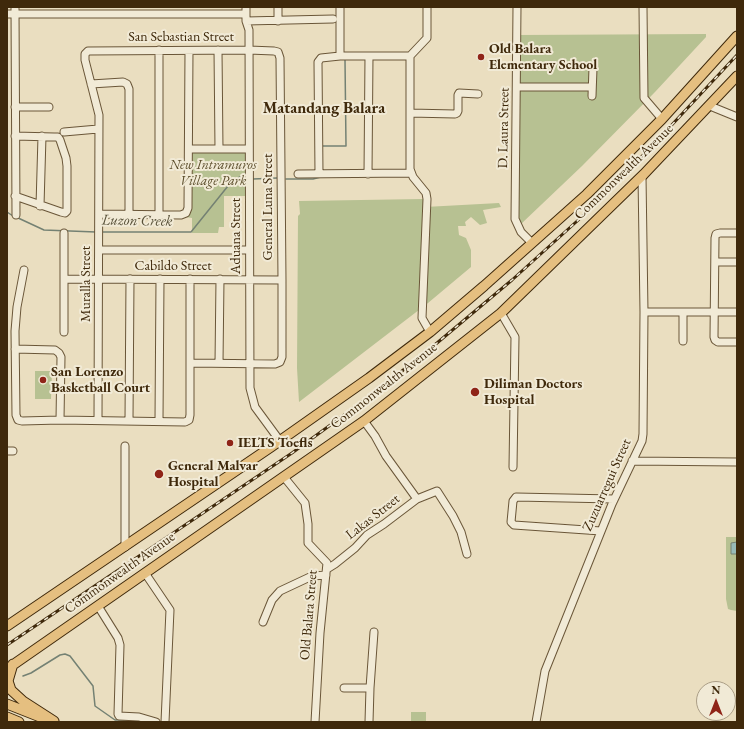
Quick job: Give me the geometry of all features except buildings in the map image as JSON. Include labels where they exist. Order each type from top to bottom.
[{"type":"main road","name":"Commonwealth Avenue","points":[[7,626],[280,441],[369,378],[430,332],[587,194],[662,119],[737,36]]},
{"type":"main road","name":"Commonwealth Avenue","points":[[10,666],[364,421],[501,313],[642,176],[737,76]]},
{"type":"main road","points":[[10,666],[8,681],[11,690],[30,706],[55,722]]},
{"type":"main road","points":[[7,704],[55,722]]},
{"type":"main road","points":[[7,709],[37,722]]},
{"type":"main road","points":[[7,717],[19,722]]},
{"type":"street","points":[[278,7],[278,21]]},
{"type":"street","points":[[340,7],[340,56]]},
{"type":"street","points":[[427,7],[427,38],[410,56],[410,113],[411,174],[426,193],[427,199],[422,318],[430,332]]},
{"type":"street","name":"D. Laura Street","points":[[517,7],[516,219],[521,232],[532,243]]},
{"type":"street","points":[[643,7],[644,98],[662,119]]},
{"type":"street","points":[[7,14],[15,10],[204,10],[246,14],[278,21],[333,19]]},
{"type":"street","points":[[15,10],[16,215]]},
{"type":"street","name":"Aduana Street","points":[[246,14],[249,30],[249,364],[252,398],[255,407],[280,441]]},
{"type":"street","points":[[159,50],[159,214]]},
{"type":"street","name":"San Sebastian Street","points":[[86,54],[88,51],[159,50],[249,50],[278,52]]},
{"type":"street","points":[[218,50],[219,149]]},
{"type":"street","points":[[99,214],[186,213],[188,208],[189,51]]},
{"type":"street","name":"General Luna Street","points":[[249,364],[275,364],[280,362],[282,357],[280,58],[278,52]]},
{"type":"street","name":"Muralla Street","points":[[86,54],[85,60],[98,110],[98,420]]},
{"type":"street","points":[[319,174],[318,62],[321,58],[340,56],[410,56]]},
{"type":"street","points":[[368,174],[369,56]]},
{"type":"street","points":[[592,96],[593,68]]},
{"type":"street","points":[[91,84],[123,82],[127,84],[129,89],[129,214]]},
{"type":"street","points":[[517,87],[592,87]]},
{"type":"street","points":[[410,113],[457,113],[458,95],[460,93],[478,94]]},
{"type":"street","points":[[710,106],[737,118]]},
{"type":"street","points":[[15,107],[49,107]]},
{"type":"street","points":[[64,132],[98,129]]},
{"type":"street","points":[[15,136],[42,136],[58,138],[66,158],[67,166],[67,211],[65,213],[40,206],[16,196]]},
{"type":"street","points":[[40,206],[42,136]]},
{"type":"street","points":[[189,149],[249,149]]},
{"type":"street","points":[[298,174],[411,174]]},
{"type":"street","name":"Zuzuarregui Street","points":[[536,722],[545,672],[614,499],[642,441],[644,312],[642,176]]},
{"type":"street","points":[[64,233],[64,332]]},
{"type":"street","points":[[737,233],[716,234],[714,312],[715,340],[718,342],[737,342]]},
{"type":"street","points":[[99,250],[249,250]]},
{"type":"street","points":[[715,262],[737,262]]},
{"type":"street","points":[[24,270],[16,312],[15,349],[16,415],[18,420],[22,421],[159,420],[185,422],[189,420],[190,279]]},
{"type":"street","name":"Cabildo Street","points":[[64,279],[282,280]]},
{"type":"street","points":[[129,420],[130,279]]},
{"type":"street","points":[[159,420],[160,279]]},
{"type":"street","points":[[219,363],[220,279]]},
{"type":"street","points":[[644,312],[737,312]]},
{"type":"street","points":[[683,312],[683,341]]},
{"type":"street","points":[[501,313],[515,337],[513,467]]},
{"type":"street","points":[[15,349],[55,350],[59,353],[61,357],[60,420]]},
{"type":"street","points":[[190,363],[249,364]]},
{"type":"street","name":"Lakas Street","points":[[326,572],[355,548],[367,535],[417,499],[386,456],[375,436],[364,421]]},
{"type":"street","points":[[125,446],[125,546]]},
{"type":"street","points":[[632,461],[737,462]]},
{"type":"street","name":"Old Balara Street","points":[[284,477],[305,503],[308,524],[308,543],[325,561],[326,572],[320,633],[315,722]]},
{"type":"street","points":[[417,499],[437,491],[461,532],[468,554]]},
{"type":"street","points":[[601,531],[514,525],[511,522],[513,501],[516,498],[614,499]]},
{"type":"street","points":[[263,622],[272,600],[280,591],[312,576],[326,572]]},
{"type":"street","points":[[145,573],[170,610],[165,722]]},
{"type":"street","points":[[98,606],[118,638],[120,645],[119,716],[139,717],[156,722]]},
{"type":"street","points":[[369,722],[374,632]]},
{"type":"street","points":[[344,688],[370,688]]},
{"type":"green space","points":[[706,34],[706,37],[655,92],[582,166],[521,224],[517,220],[519,35]]},
{"type":"green space","name":"New Intramuros Village Park","points":[[191,151],[247,151],[248,196],[224,196],[224,227],[219,227],[218,233],[192,233],[192,218],[185,217]]},
{"type":"green space","points":[[423,199],[425,207],[499,203],[501,207],[483,210],[487,223],[480,225],[471,217],[465,222],[466,226],[458,226],[459,235],[466,238],[471,250],[471,267],[428,303],[299,402],[297,368],[299,201]]},
{"type":"green space","name":"San Lorenzo Basketball Court","points":[[35,371],[52,371],[51,399],[35,399]]},
{"type":"green space","points":[[726,537],[737,537],[737,611],[728,609],[726,599]]},
{"type":"green space","points":[[411,712],[426,712],[426,722],[411,722]]},
{"type":"water","points":[[737,542],[737,554],[731,554],[731,543]]},
{"type":"waterway","name":"Luzon Creek","points":[[322,146],[346,146],[345,60]]},
{"type":"waterway","name":"Luzon Creek","points":[[101,232],[191,232],[232,181],[240,177],[246,177]]},
{"type":"waterway","name":"Luzon Creek","points":[[286,179],[313,179],[321,177]]},
{"type":"waterway","name":"Luzon Creek","points":[[253,179],[277,178]]},
{"type":"waterway","name":"Luzon Creek","points":[[7,212],[13,216]]},
{"type":"waterway","name":"Luzon Creek","points":[[16,217],[44,230],[96,232]]},
{"type":"waterway","points":[[23,676],[31,673],[60,655],[65,654],[70,656],[93,686],[95,706],[115,720],[138,720]]},
{"type":"railway","points":[[7,645],[292,453],[377,391],[437,343],[512,280],[586,213],[654,144],[737,55]]},
{"type":"place","name":"Old Balara Elementary School","points":[[481,57]]},
{"type":"place","name":"San Lorenzo Basketball Court","points":[[43,380]]},
{"type":"place","name":"Diliman Doctors Hospital","points":[[475,392]]},
{"type":"place","name":"IELTS Toefls","points":[[230,443]]},
{"type":"place","name":"General Malvar Hospital","points":[[159,474]]},
{"type":"district","name":"Matandang Balara","points":[[324,109]]}]
